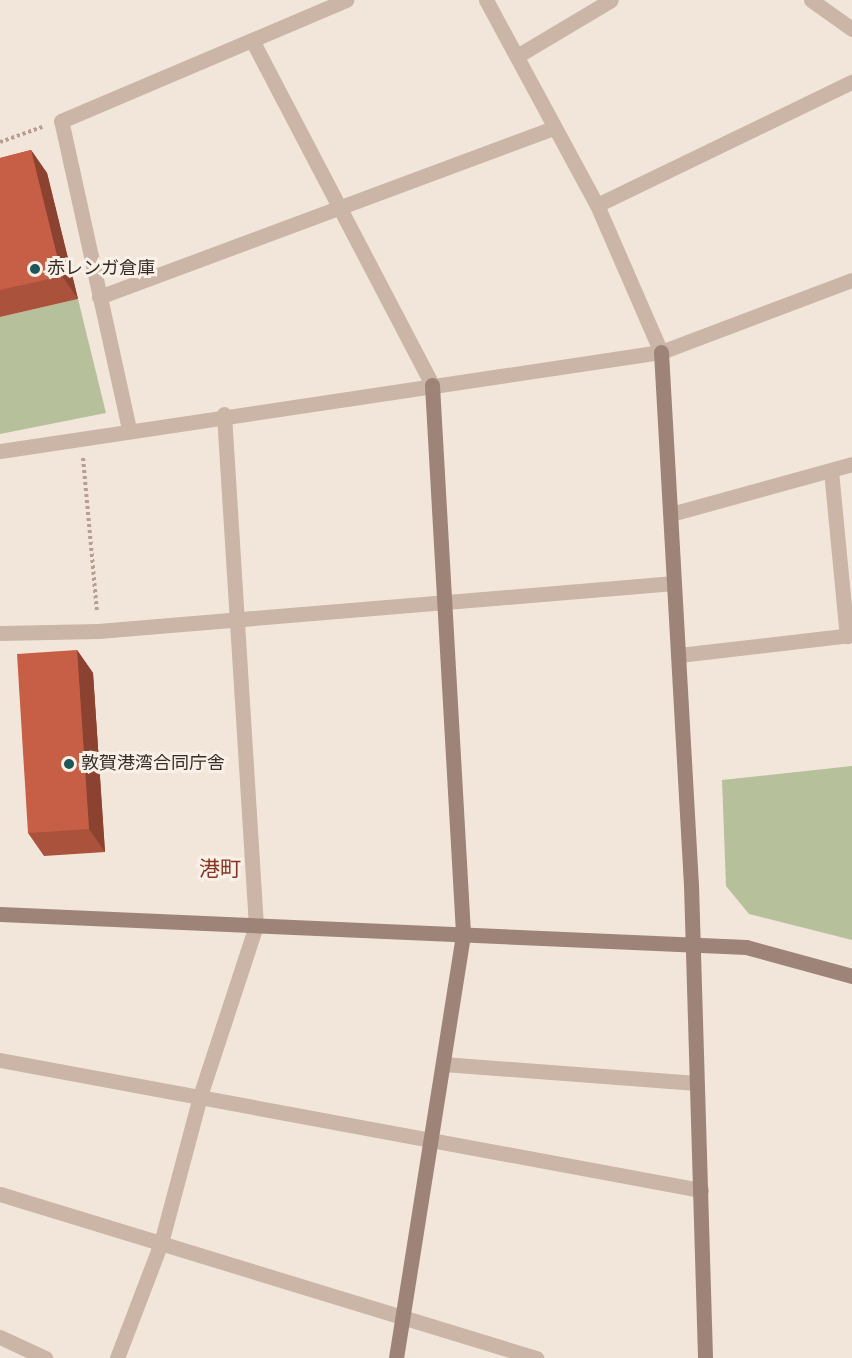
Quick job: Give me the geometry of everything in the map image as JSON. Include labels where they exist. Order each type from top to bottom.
[{"type":"street","points":[[129,429],[61,121],[253,42],[346,0]]},
{"type":"street","points":[[486,0],[553,128],[597,205],[661,352],[693,945],[705,1358]]},
{"type":"street","points":[[517,56],[611,0]]},
{"type":"street","points":[[811,0],[852,29]]},
{"type":"street","points":[[253,42],[432,385],[440,599],[464,933],[429,1140],[396,1358]]},
{"type":"street","points":[[597,205],[852,82]]},
{"type":"street","points":[[99,297],[553,128]]},
{"type":"street","points":[[0,451],[224,414],[661,352],[852,280]]},
{"type":"street","points":[[117,1358],[160,1243],[200,1096],[256,926],[224,414]]},
{"type":"street","points":[[671,514],[852,464]]},
{"type":"street","points":[[679,655],[850,636],[831,471]]},
{"type":"street","points":[[0,633],[98,631],[440,599],[674,583]]},
{"type":"street","points":[[0,914],[746,947],[852,976]]},
{"type":"street","points":[[0,1060],[701,1190]]},
{"type":"street","points":[[443,1064],[696,1083]]},
{"type":"street","points":[[0,1194],[537,1358]]},
{"type":"street","points":[[0,1337],[45,1358]]},
{"type":"path","points":[[0,142],[61,121]]},
{"type":"path","points":[[81,437],[98,631]]},
{"type":"green space","points":[[78,299],[106,413],[0,434],[0,317]]},
{"type":"green space","points":[[852,766],[852,940],[749,914],[726,886],[722,780]]},
{"type":"building","name":"赤レンガ倉庫","points":[[31,150],[62,276],[0,290],[0,158]]},
{"type":"building","name":"敦賀港湾合同庁舎","points":[[77,650],[89,829],[28,833],[17,654]]},
{"type":"place","name":"赤レンガ倉庫","points":[[35,269]]},
{"type":"place","name":"敦賀港湾合同庁舎","points":[[69,764]]},
{"type":"district","name":"港町","points":[[220,869]]}]
